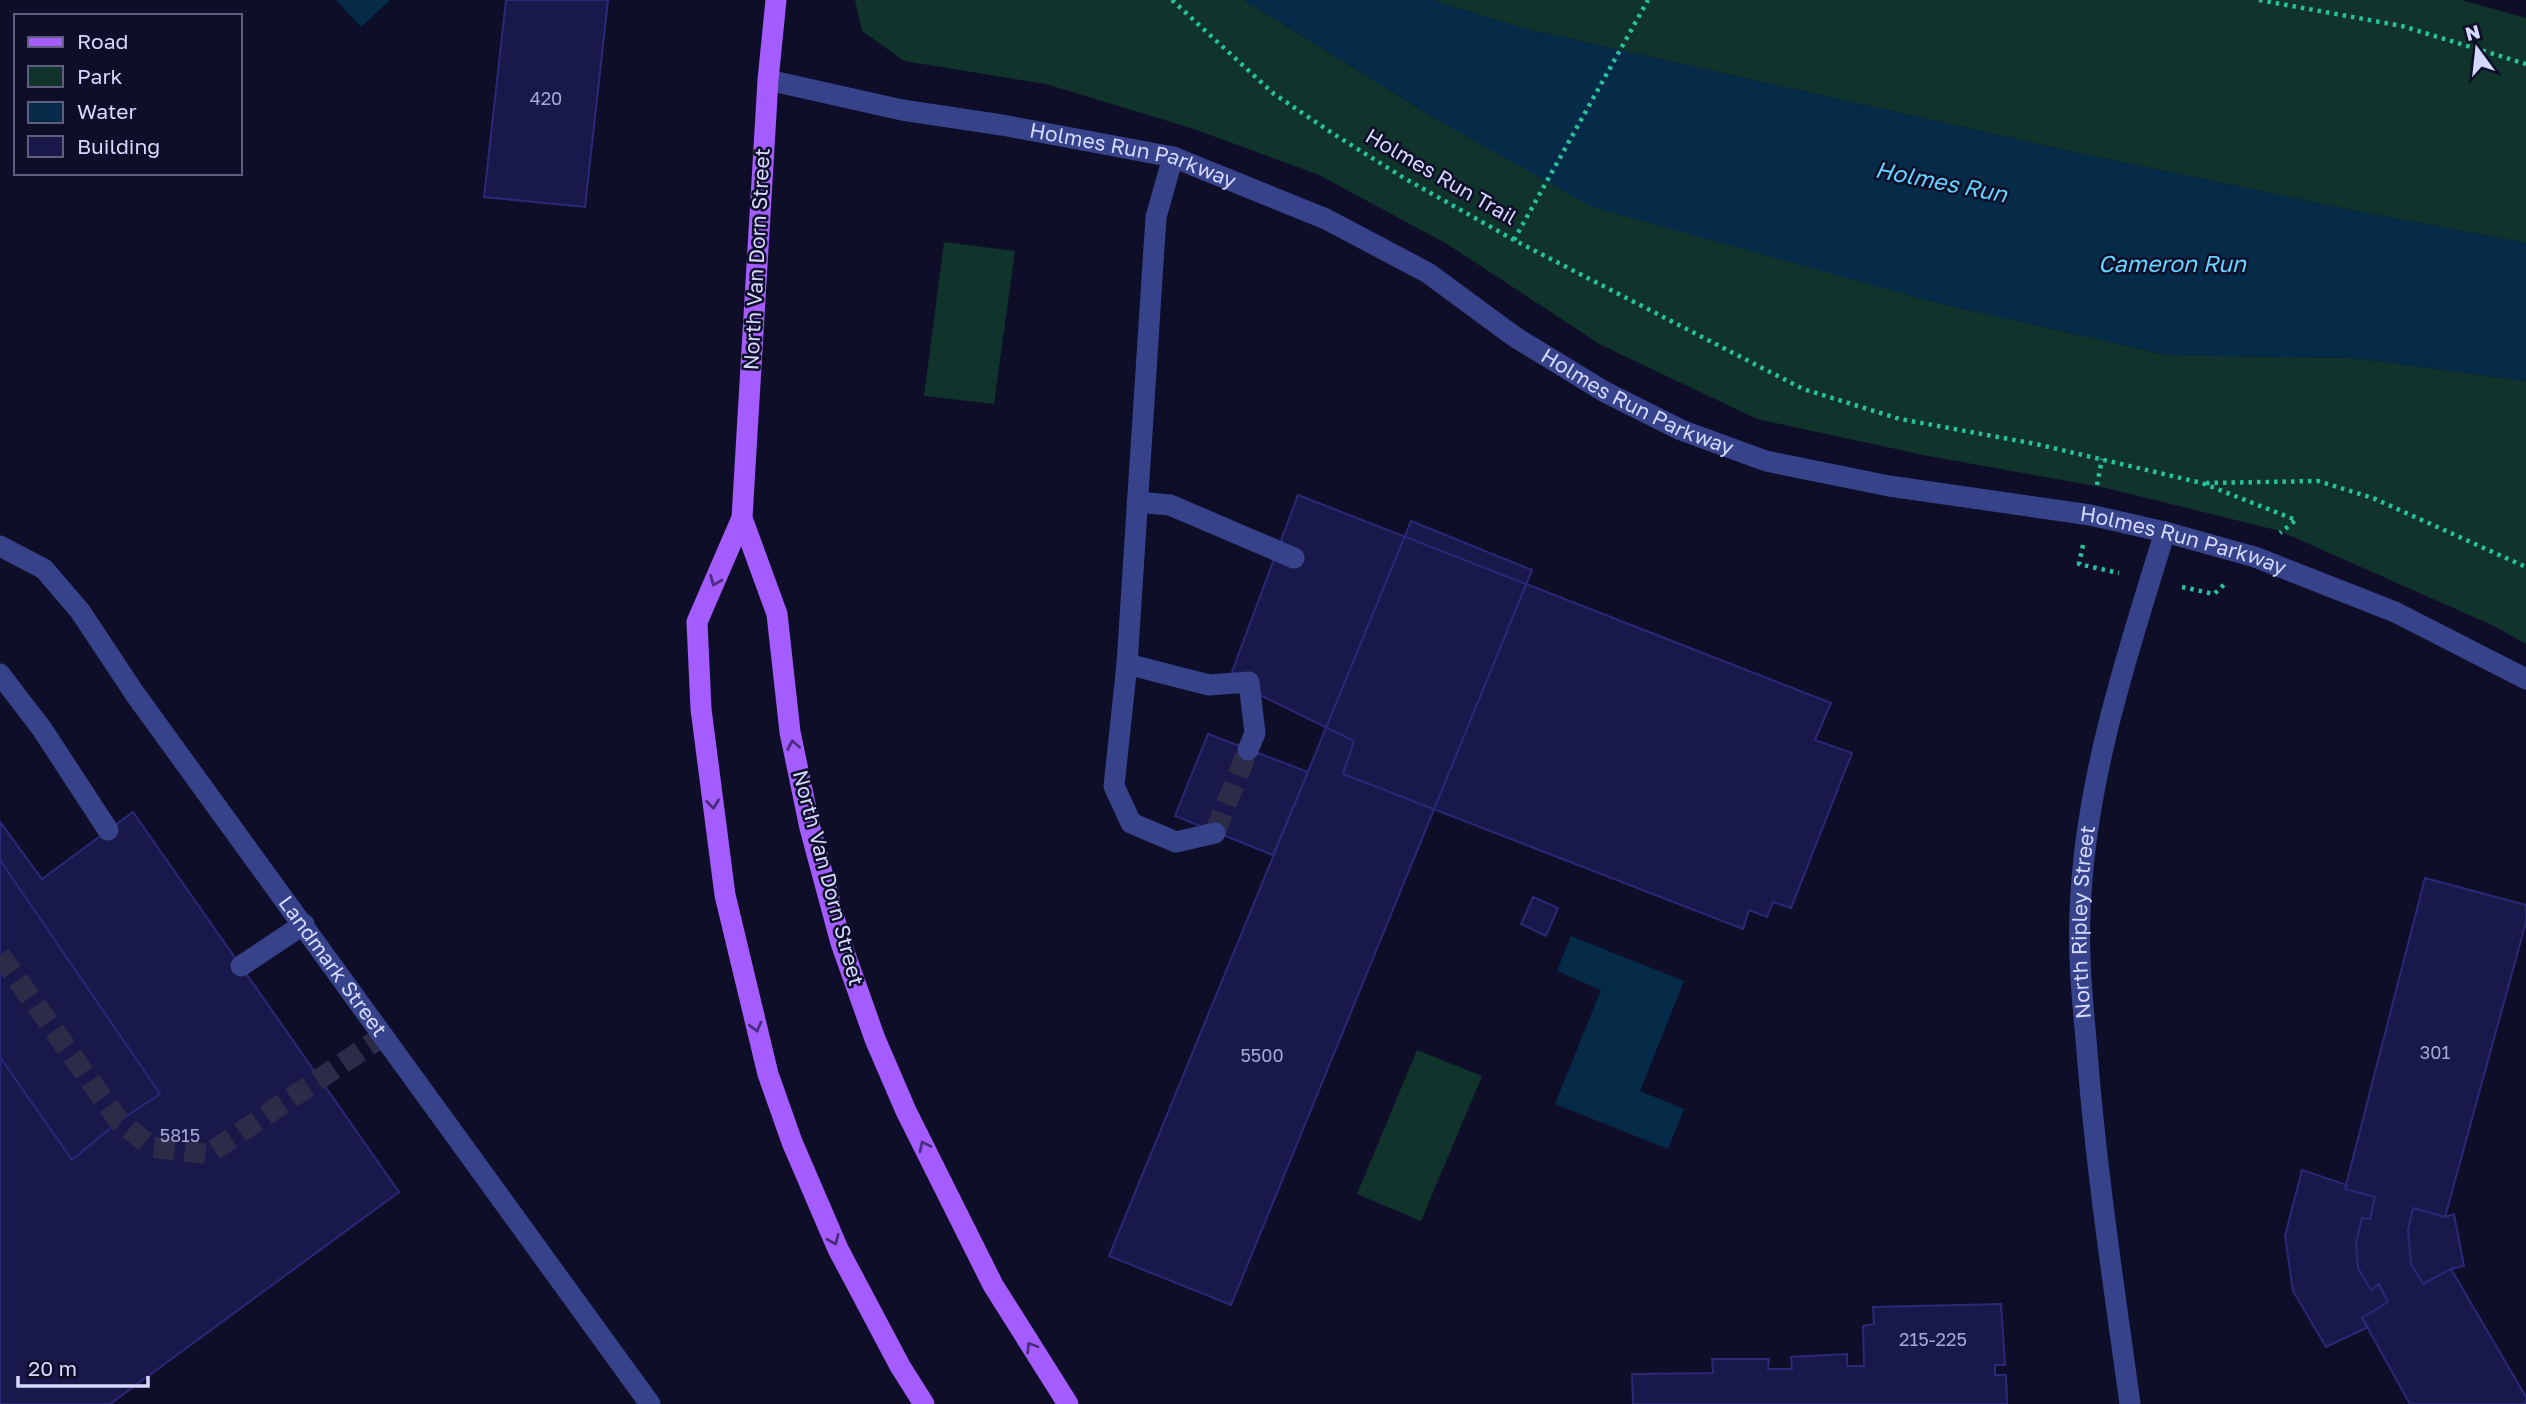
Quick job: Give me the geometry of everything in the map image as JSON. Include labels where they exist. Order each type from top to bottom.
[{"type":"main road","name":"North Van Dorn Street","points":[[776,0],[768,80],[742,518],[698,622],[701,709],[724,895],[765,1062],[792,1142],[838,1249],[900,1366],[924,1404]]},
{"type":"main road","name":"North Van Dorn Street","points":[[742,518],[778,614],[790,732],[810,828],[841,943],[875,1040],[906,1111],[993,1285],[1068,1404]]},
{"type":"street","name":"Holmes Run Parkway","points":[[768,80],[902,110],[1002,125],[1173,157],[1326,219],[1428,273],[1515,337],[1605,392],[1681,430],[1766,461],[1889,486],[2053,509],[2165,532],[2255,557],[2395,612],[2526,678]]},
{"type":"street","points":[[1173,157],[1156,217],[1127,664],[1114,786],[1131,823],[1176,842],[1215,833]]},
{"type":"street","points":[[1137,502],[1170,505],[1294,558]]},
{"type":"street","name":"North Ripley Street","points":[[2130,1404],[2092,1115],[2079,960],[2080,913],[2084,858],[2096,783],[2141,608],[2165,532]]},
{"type":"street","name":"Landmark Street","points":[[0,546],[44,569],[80,611],[135,694],[650,1404]]},
{"type":"street","points":[[1127,664],[1209,685],[1249,682],[1255,733],[1248,750]]},
{"type":"street","points":[[0,674],[42,729],[108,830]]},
{"type":"street","points":[[242,967],[304,924]]},
{"type":"path","name":"Holmes Run Trail","points":[[1172,0],[1274,94],[1404,178],[1514,240],[1648,0]]},
{"type":"path","points":[[2259,0],[2402,26],[2526,64]]},
{"type":"path","points":[[1514,240],[1804,389],[1900,419],[2036,444],[2202,483],[2296,520]]},
{"type":"path","points":[[2202,483],[2318,481],[2373,498],[2526,567]]},
{"type":"green space","points":[[855,0],[1244,0],[1436,119],[1926,300],[2166,355],[2354,358],[2526,381],[2526,644],[2494,626],[2280,531],[2106,488],[1928,456],[1757,419],[1601,345],[1447,244],[1319,175],[1194,129],[1046,84],[904,61],[862,31]]},
{"type":"green space","points":[[1432,0],[2461,0],[2526,18],[2526,243],[2356,211],[2078,153],[1522,28]]},
{"type":"green space","points":[[944,242],[1015,251],[994,404],[924,396]]},
{"type":"green space","points":[[1417,1050],[1482,1076],[1421,1221],[1357,1194]]},
{"type":"water","points":[[336,0],[389,0],[389,1],[361,27]]},
{"type":"water","name":"Cameron Run","points":[[1244,0],[1432,0],[1522,28],[2078,153],[2356,211],[2526,243],[2526,381],[2354,358],[2166,355],[1926,300],[1592,207],[1436,119]]},
{"type":"water","points":[[1571,936],[1684,981],[1640,1091],[1684,1109],[1668,1149],[1555,1104],[1601,990],[1557,971]]},
{"type":"building","points":[[506,0],[608,0],[585,207],[484,197]]},
{"type":"building","points":[[1298,495],[1831,703],[1815,740],[1852,753],[1791,908],[1773,902],[1767,917],[1749,910],[1743,929],[1343,774],[1354,741],[1229,680]]},
{"type":"building","points":[[1411,521],[1532,570],[1231,1305],[1109,1256]]},
{"type":"building","points":[[1208,734],[1308,772],[1273,855],[1175,816]]},
{"type":"building","points":[[133,812],[399,1192],[110,1404],[0,1404],[0,822],[42,879]]},
{"type":"building","points":[[0,860],[160,1094],[119,1121],[72,1160],[0,1057]]},
{"type":"building","points":[[2425,878],[2526,905],[2526,922],[2445,1217],[2413,1208],[2408,1230],[2411,1264],[2423,1284],[2451,1269],[2526,1397],[2526,1404],[2410,1404],[2362,1318],[2388,1302],[2379,1284],[2371,1290],[2358,1268],[2356,1243],[2362,1218],[2370,1219],[2375,1197],[2345,1189]]},
{"type":"building","points":[[1533,897],[1558,908],[1546,936],[1521,924]]},
{"type":"building","points":[[2302,1170],[2347,1185],[2345,1189],[2375,1197],[2370,1219],[2362,1218],[2356,1243],[2358,1268],[2371,1290],[2379,1284],[2388,1302],[2362,1318],[2368,1327],[2326,1347],[2293,1291],[2285,1236]]},
{"type":"building","points":[[2413,1208],[2445,1217],[2454,1214],[2464,1266],[2451,1269],[2423,1284],[2411,1264],[2408,1230]]},
{"type":"building","points":[[2001,1304],[2005,1365],[1995,1365],[1995,1375],[2006,1375],[2007,1404],[1633,1404],[1632,1374],[1713,1373],[1712,1359],[1769,1359],[1768,1369],[1792,1369],[1791,1357],[1847,1354],[1847,1366],[1864,1366],[1863,1326],[1874,1324],[1873,1307]]},
{"type":"tunnel","points":[[1215,833],[1248,750]]},
{"type":"tunnel","points":[[0,955],[119,1121],[152,1147],[208,1154],[383,1036]]},
{"type":"water label","name":"Holmes Run","points":[[1941,182]]}]
